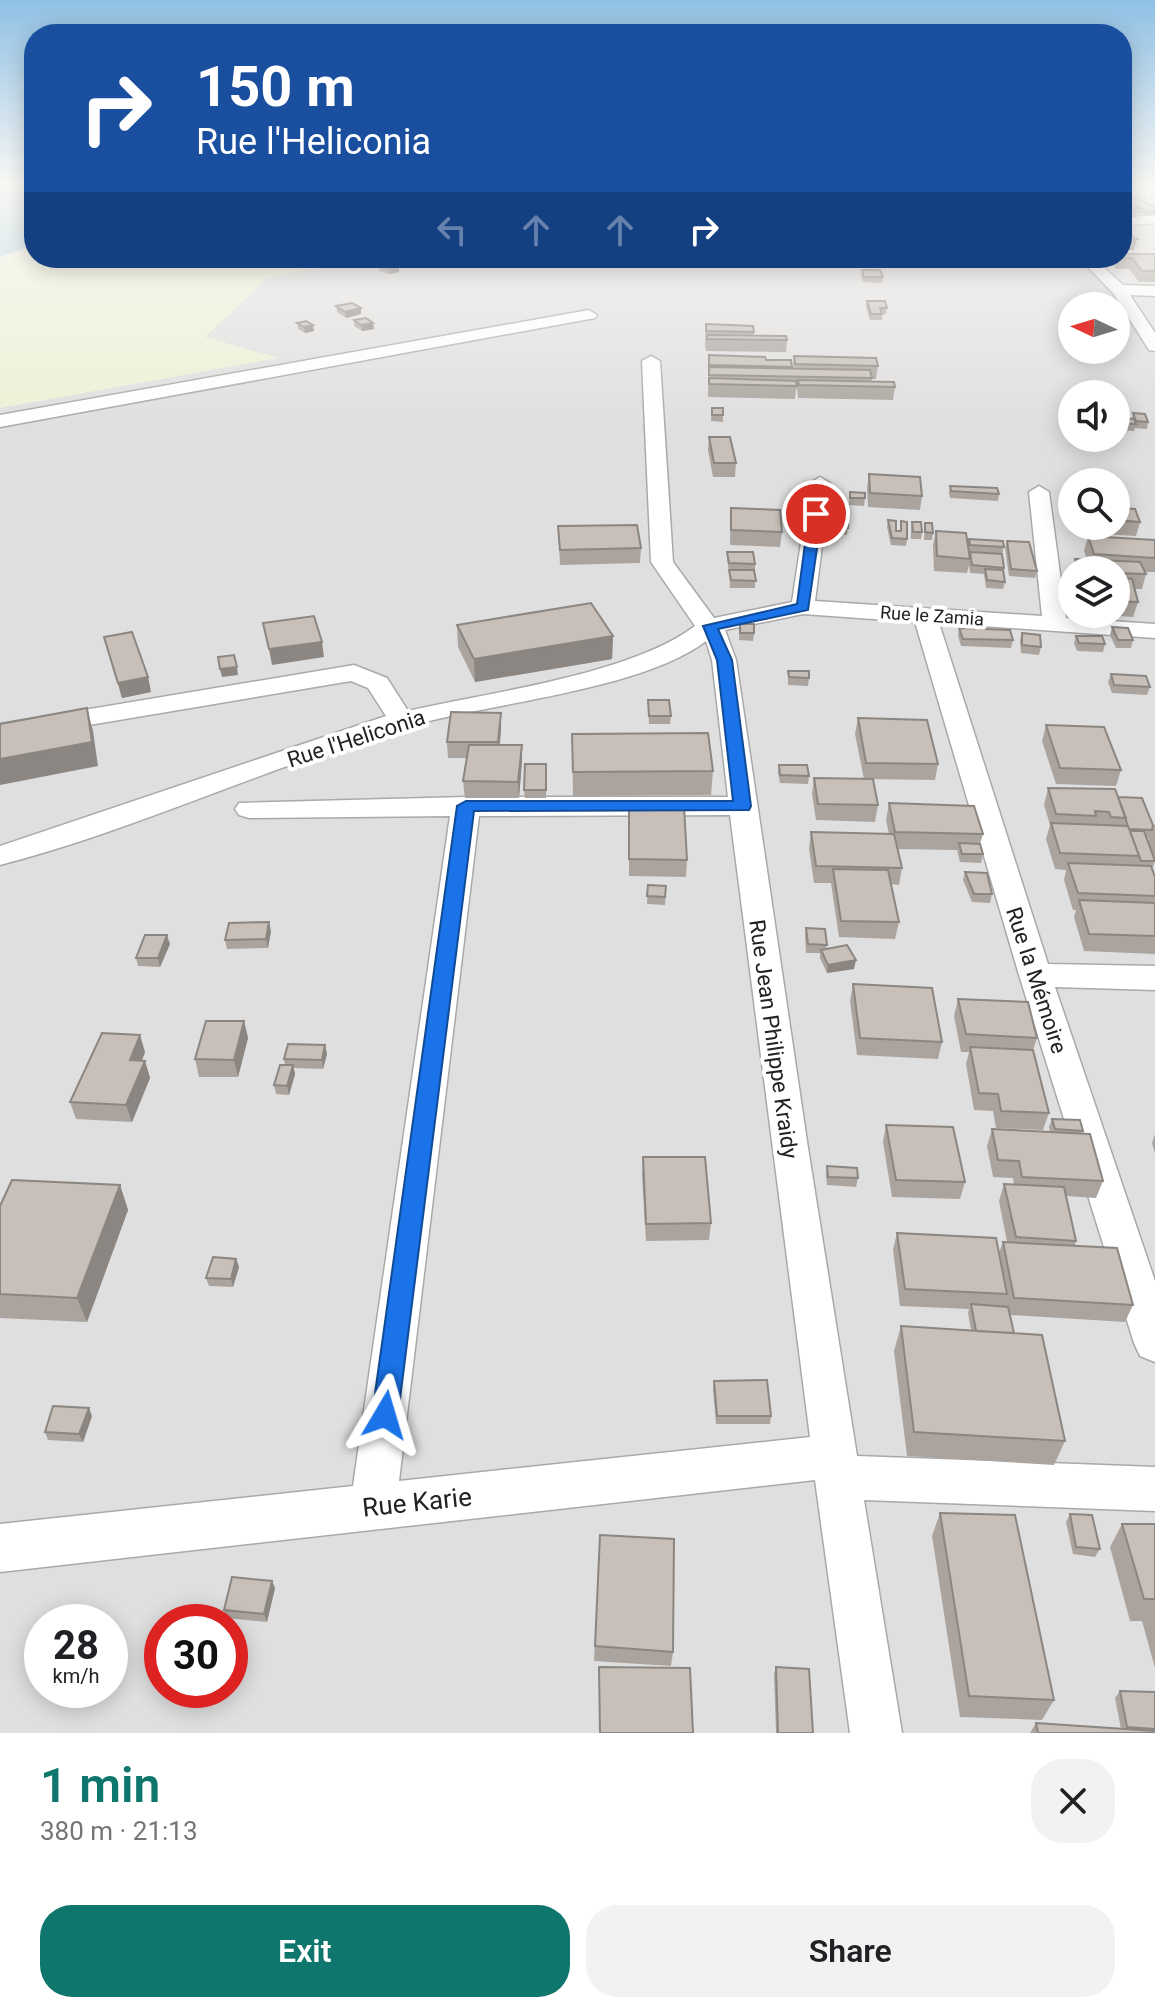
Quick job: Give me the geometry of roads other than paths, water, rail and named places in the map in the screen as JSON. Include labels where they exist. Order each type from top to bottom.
[{"type":"street","points":[[1097,268],[1119,290],[1155,346]]},
{"type":"street","points":[[1119,290],[1155,291]]},
{"type":"street","points":[[0,421],[589,315]]},
{"type":"street","name":"Rue Jean Philippe Kraidy","points":[[651,361],[662,562],[696,613],[710,626],[724,660],[835,1466],[876,1733]]},
{"type":"street","points":[[803,607],[820,483]]},
{"type":"street","points":[[1039,492],[1055,625]]},
{"type":"street","name":"Rue le Zamia","points":[[710,626],[803,607],[1155,631]]},
{"type":"street","name":"Rue la Mémoire","points":[[925,616],[1035,975],[1155,1343]]},
{"type":"street","name":"Rue l'Heliconia","points":[[0,856],[401,720],[619,671],[680,649],[710,626]]},
{"type":"street","points":[[0,732],[354,673],[378,683],[401,720]]},
{"type":"street","points":[[373,1506],[466,806]]},
{"type":"street","points":[[249,809],[743,806]]},
{"type":"street","points":[[1035,975],[1155,978]]},
{"type":"street","name":"Rue Karie","points":[[0,1548],[373,1506],[835,1466],[1155,1489]]}]
